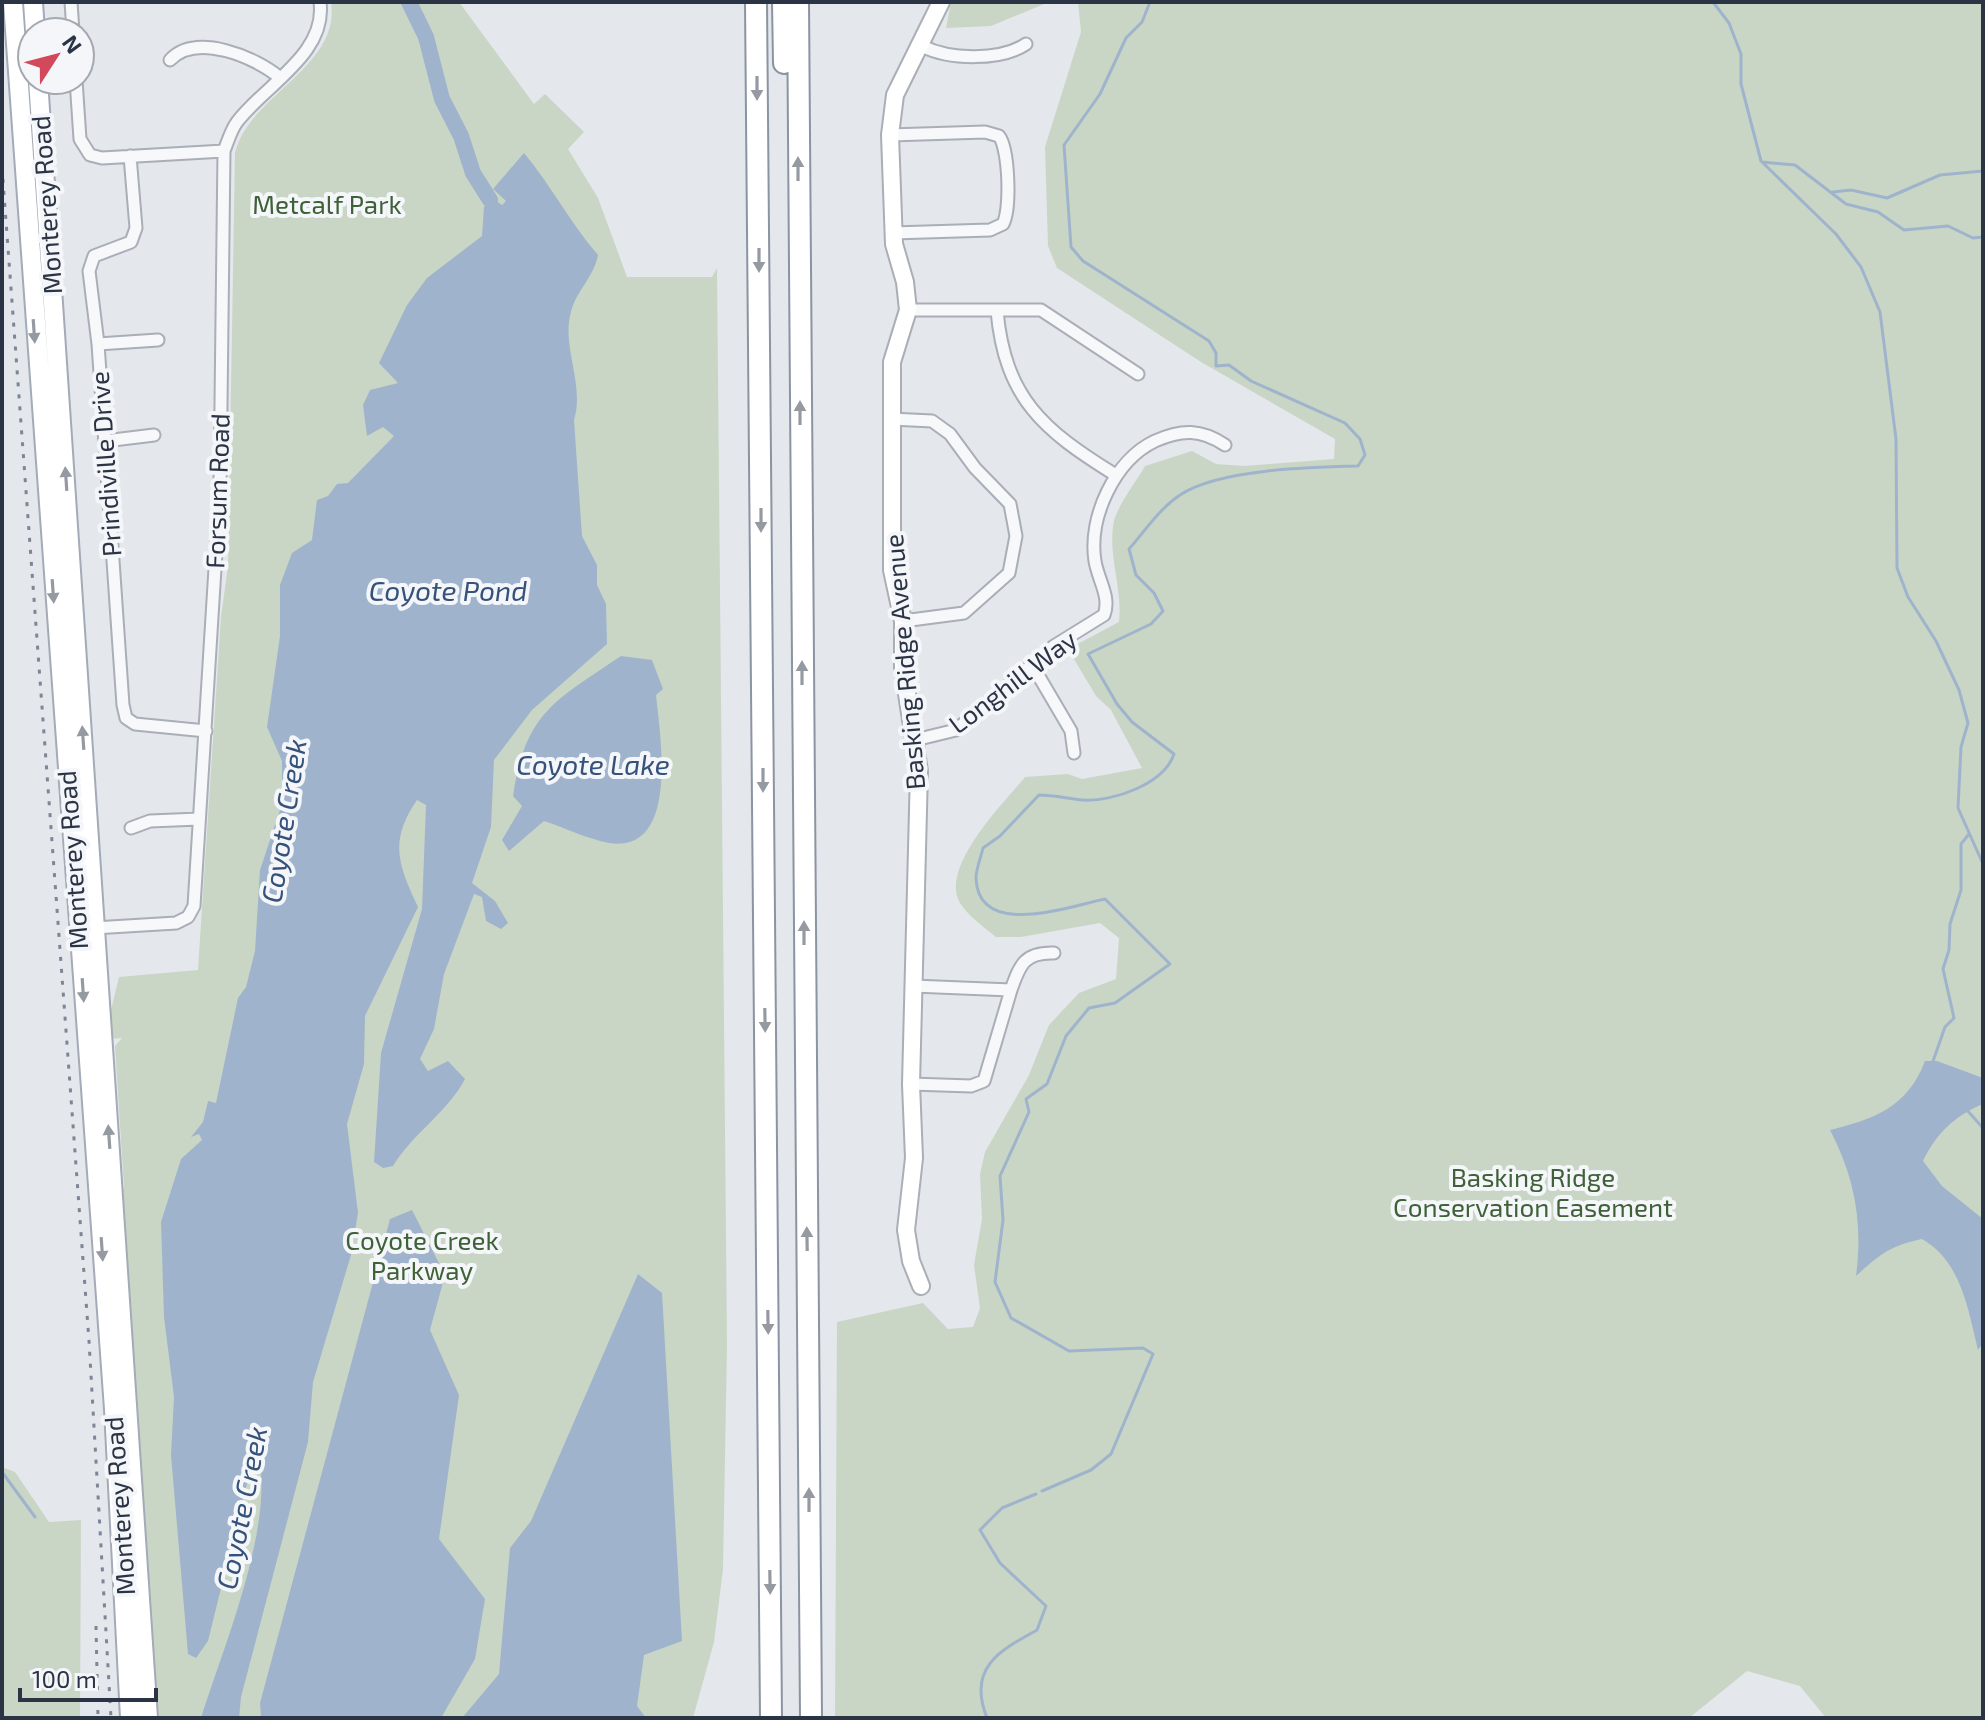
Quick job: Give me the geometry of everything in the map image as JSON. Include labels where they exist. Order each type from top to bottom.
[{"type":"highway","points":[[783,2],[784,68],[797,87]]},
{"type":"highway","points":[[798,2],[811,1718]]},
{"type":"highway","points":[[757,5],[771,1718]]},
{"type":"main road","name":"Monterey Road","points":[[13,2],[115,1424],[130,1718]]},
{"type":"main road","name":"Monterey Road","points":[[39,96],[148,1718]]},
{"type":"street","name":"Forsum Road","points":[[94,928],[176,923],[188,917],[194,906],[220,488],[224,151],[236,124],[300,58],[320,29],[320,2]]},
{"type":"street","name":"Basking Ridge Avenue","points":[[921,1286],[911,1261],[906,1230],[914,1158],[911,1084],[919,771],[903,668],[903,621],[892,570],[892,362],[908,310],[893,233],[890,135],[895,95],[905,70],[922,46],[941,2]]},
{"type":"street","points":[[922,46],[951,55],[1001,54],[1026,44]]},
{"type":"street","points":[[170,60],[177,52],[199,48],[256,59],[279,77]]},
{"type":"street","points":[[77,96],[82,146],[90,155],[102,158],[224,151]]},
{"type":"street","points":[[890,135],[993,133],[1004,143],[1007,196],[1006,218],[998,228],[893,233]]},
{"type":"street","name":"Prindiville Drive","points":[[130,156],[136,228],[131,242],[94,256],[89,271],[98,344],[126,718],[135,724],[206,731]]},
{"type":"street","points":[[908,310],[1046,311],[1138,374]]},
{"type":"street","points":[[997,311],[1003,356],[1022,397],[1050,431],[1114,474],[1138,451],[1167,436],[1199,432],[1225,445]]},
{"type":"street","points":[[98,344],[158,340]]},
{"type":"street","points":[[891,419],[932,421],[950,434],[975,468],[1010,504],[1016,536],[1009,573],[964,613],[903,621]]},
{"type":"street","points":[[105,441],[154,435]]},
{"type":"street","name":"Longhill Way","points":[[915,740],[956,730],[1031,663],[1104,615],[1107,600],[1094,557],[1095,539],[1114,474]]},
{"type":"street","points":[[1031,663],[1071,731],[1074,753]]},
{"type":"street","points":[[131,828],[150,821],[199,819]]},
{"type":"street","points":[[911,1084],[971,1086],[984,1081],[1020,965],[1035,953],[1054,953]]},
{"type":"street","points":[[913,986],[1011,990]]},
{"type":"green space","name":"Coyote Creek Parkway","points":[[331,2],[459,2],[534,104],[545,94],[584,132],[568,149],[598,198],[627,277],[712,277],[717,268],[727,1345],[723,1569],[714,1642],[693,1718],[152,1718],[115,1206],[124,1187],[115,1046],[122,1038],[104,1039],[119,977],[198,970],[221,617],[228,566],[235,153],[243,133],[257,114],[322,45],[330,25]]},
{"type":"green space","points":[[951,2],[1049,2],[991,26],[946,28]]},
{"type":"green space","name":"Basking Ridge Conservation Easement","points":[[1078,2],[1983,2],[1983,1718],[1826,1718],[1800,1686],[1747,1671],[1689,1718],[835,1718],[837,1322],[923,1303],[948,1329],[973,1327],[980,1308],[974,1265],[982,1219],[980,1174],[985,1152],[1029,1075],[1049,1025],[1079,993],[1116,979],[1119,938],[1100,923],[1021,937],[996,937],[960,903],[956,888],[958,872],[977,836],[1025,777],[1068,774],[1082,779],[1142,768],[1111,710],[1096,696],[1068,649],[1119,622],[1112,546],[1114,521],[1145,466],[1192,451],[1216,464],[1244,466],[1334,459],[1335,439],[1201,362],[1057,268],[1048,246],[1045,147],[1081,32]]},
{"type":"green space","points":[[2,1467],[15,1472],[49,1522],[81,1520],[80,1718],[2,1718]]},
{"type":"water","name":"Coyote Pond","points":[[524,153],[598,255],[573,304],[569,339],[577,393],[574,420],[582,536],[597,565],[597,585],[606,604],[607,644],[532,710],[494,760],[491,827],[472,883],[495,901],[508,923],[501,929],[486,921],[482,897],[474,894],[444,974],[434,1029],[420,1059],[428,1071],[448,1061],[465,1079],[393,1166],[383,1168],[374,1162],[381,1053],[422,909],[426,805],[417,800],[402,829],[402,866],[418,907],[365,1016],[364,1064],[347,1124],[358,1213],[351,1255],[313,1382],[308,1442],[241,1697],[239,1718],[201,1718],[253,1553],[259,1519],[259,1458],[251,1467],[208,1641],[196,1658],[188,1654],[171,1455],[174,1397],[164,1317],[161,1222],[181,1159],[202,1140],[199,1134],[191,1137],[203,1122],[208,1101],[216,1103],[238,998],[246,987],[255,951],[260,870],[282,804],[282,761],[267,727],[280,636],[280,585],[292,553],[312,540],[317,500],[328,496],[337,484],[348,483],[394,436],[383,427],[367,436],[363,405],[370,390],[398,383],[379,363],[407,305],[427,278],[482,236],[484,207],[492,198],[502,205],[506,201],[493,189]]},
{"type":"water","name":"Coyote Lake","points":[[621,656],[652,660],[663,689],[656,695],[661,788],[656,812],[647,830],[632,841],[609,843],[544,821],[509,851],[502,840],[522,806],[513,796],[518,768],[535,726],[561,697]]},
{"type":"water","points":[[1925,1061],[1937,1061],[1983,1078],[1983,1104],[1947,1127],[1923,1161],[1942,1186],[1983,1219],[1983,1343],[1978,1350],[1966,1303],[1954,1273],[1935,1248],[1922,1239],[1886,1252],[1856,1276],[1858,1238],[1855,1201],[1846,1166],[1830,1130],[1875,1116],[1899,1101],[1918,1077]]},
{"type":"water","points":[[412,1210],[445,1275],[430,1330],[459,1395],[439,1539],[485,1599],[475,1659],[441,1718],[261,1718],[260,1703],[390,1219]]},
{"type":"water","points":[[638,1274],[662,1293],[682,1641],[644,1655],[637,1706],[646,1718],[462,1718],[499,1674],[510,1548],[531,1521]]},
{"type":"waterway","name":"Coyote Creek","points":[[409,2],[426,37],[442,99],[461,136],[473,173],[490,200]]},
{"type":"waterway","points":[[1042,1491],[1091,1470],[1111,1454],[1153,1354],[1143,1348],[1069,1351],[1011,1318],[995,1282],[1003,1220],[1000,1176],[1029,1112],[1026,1099],[1047,1084],[1066,1036],[1089,1008],[1115,1003],[1170,964],[1105,899],[1028,914],[1008,914],[992,908],[981,897],[976,878],[983,848],[1000,836],[1039,795],[1095,800],[1122,794],[1160,774],[1174,754],[1132,722],[1117,704],[1088,654],[1151,624],[1163,611],[1154,593],[1136,575],[1129,549],[1159,513],[1180,495],[1217,480],[1266,471],[1358,466],[1365,455],[1360,439],[1345,423],[1251,381],[1229,365],[1216,366],[1216,353],[1209,341],[1083,261],[1071,247],[1064,145],[1100,94],[1126,38],[1142,22],[1150,2]]},
{"type":"waterway","points":[[1713,2],[1729,23],[1741,54],[1741,84],[1761,161],[1836,234],[1861,267],[1880,312],[1896,439],[1897,568],[1908,597],[1936,641],[1959,690],[1968,723],[1961,747],[1958,808],[1983,864]]},
{"type":"waterway","points":[[1762,162],[1795,165],[1846,204],[1878,212],[1904,230],[1948,226],[1973,238],[1983,237]]},
{"type":"waterway","points":[[1833,192],[1851,190],[1887,198],[1940,175],[1983,171]]},
{"type":"waterway","points":[[1932,1064],[1945,1027],[1954,1018],[1943,969],[1949,950],[1950,924],[1961,890],[1961,844],[1969,834]]},
{"type":"waterway","points":[[1966,1109],[1983,1128]]},
{"type":"waterway","points":[[2,1472],[35,1517]]},
{"type":"waterway","points":[[987,1718],[982,1701],[984,1674],[999,1654],[1037,1630],[1046,1606],[1000,1563],[980,1530],[1002,1508],[1036,1494]]},
{"type":"railway","points":[[2,167],[89,1341],[111,1718]]},
{"type":"railway","points":[[96,1626],[98,1718]]},
{"type":"park label","name":"Metcalf Park","points":[[327,205]]}]
